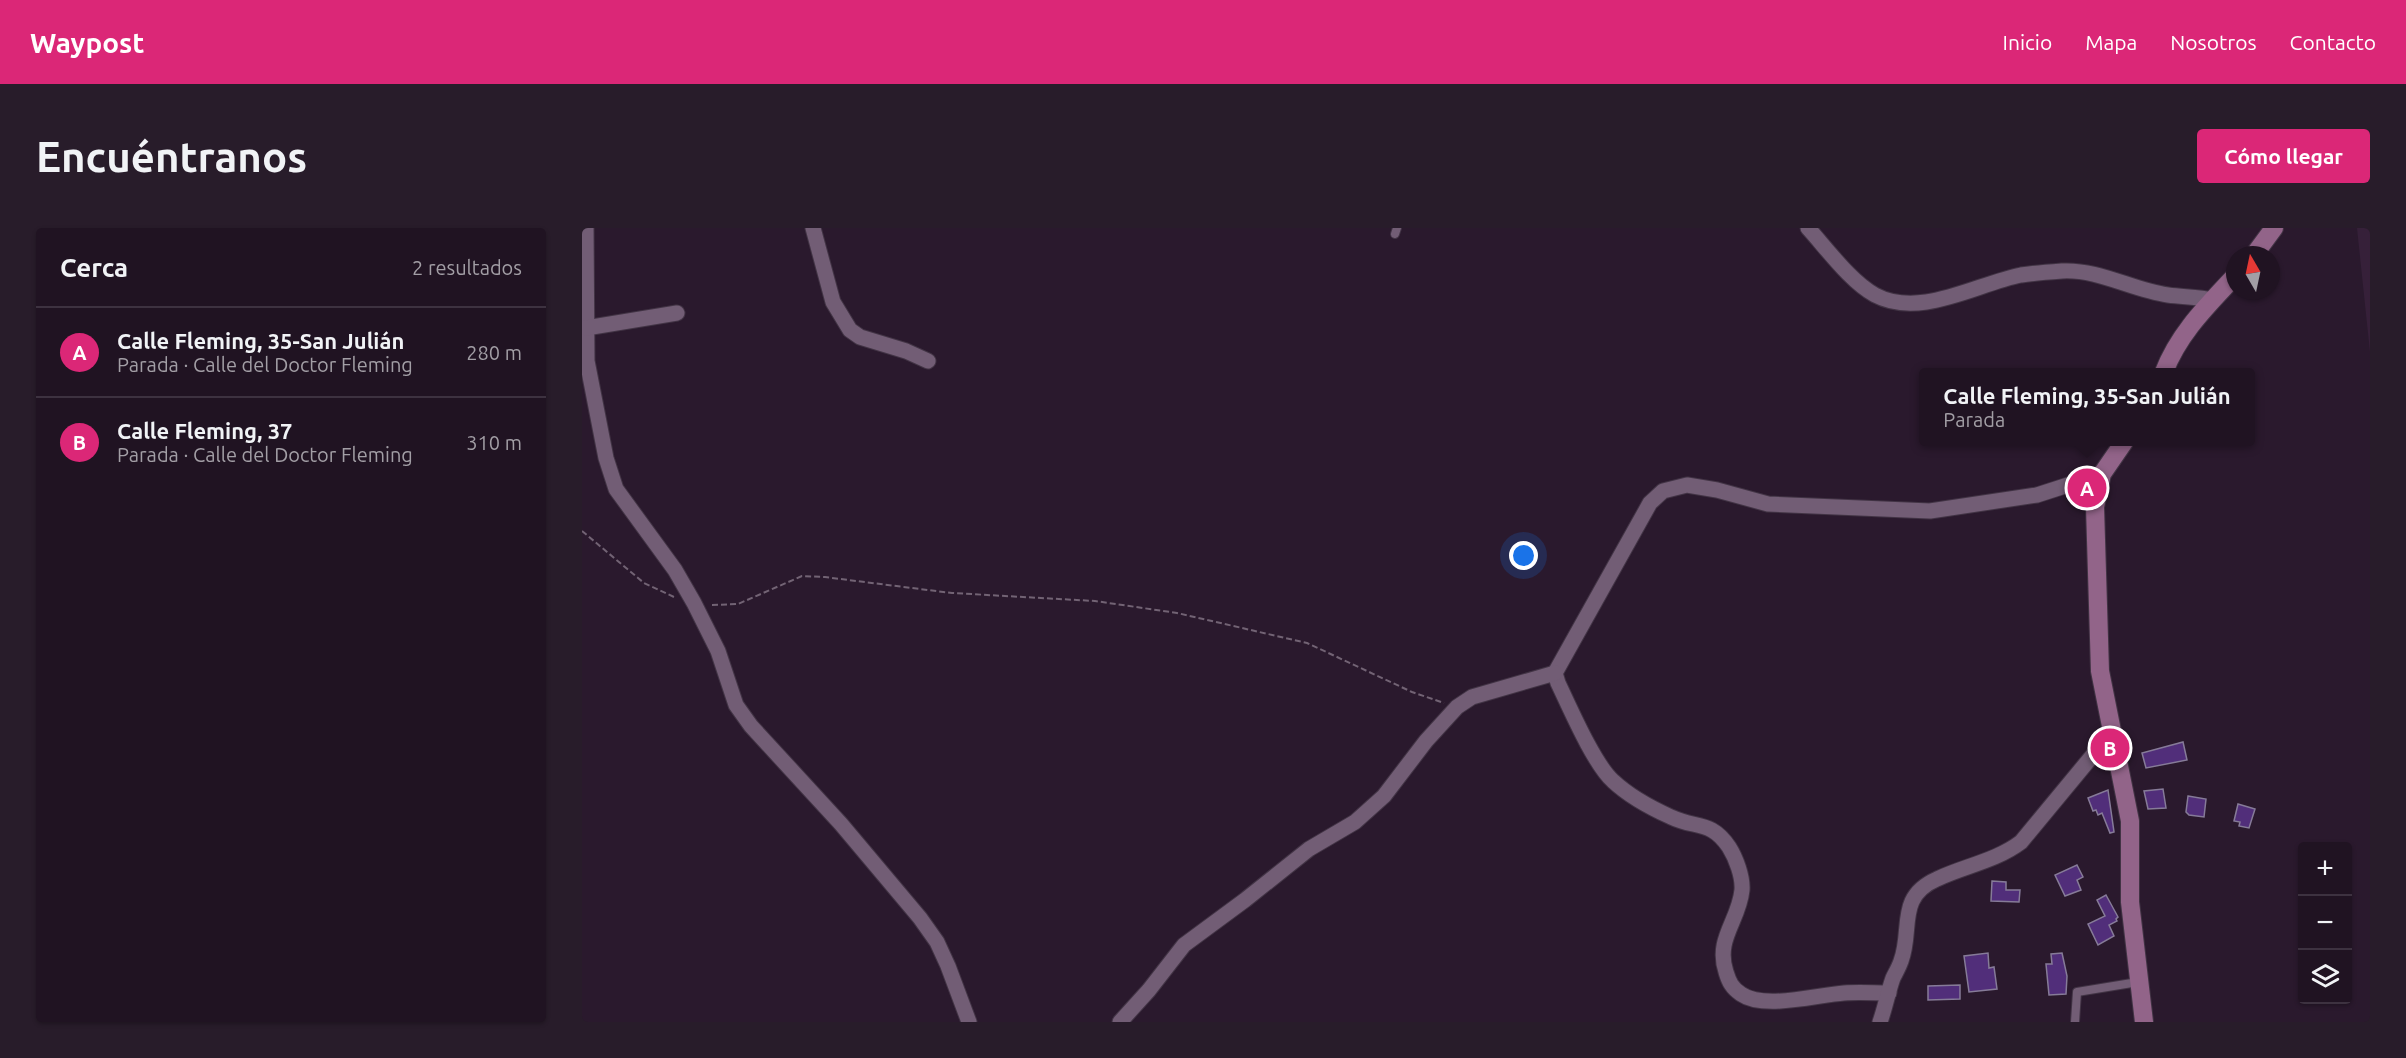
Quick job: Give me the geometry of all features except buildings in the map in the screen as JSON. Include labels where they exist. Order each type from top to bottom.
[{"type":"street","points":[[586,228],[587,361],[606,458],[616,489],[675,570],[694,603],[718,651],[736,705],[751,726],[842,824],[920,918],[948,966],[969,1022]]},
{"type":"street","points":[[813,228],[833,302],[850,330],[860,337],[906,351],[928,361]]},
{"type":"street","points":[[1808,228],[1860,285],[1880,297],[1901,303],[1929,301],[2020,275],[2064,271],[2094,274],[2168,295],[2194,296],[2213,300]]},
{"type":"street","points":[[2261,246],[2274,228]]},
{"type":"street","points":[[2166,368],[2177,342],[2226,286]]},
{"type":"street","points":[[586,328],[677,313]]},
{"type":"street","points":[[2121,446],[2102,474],[2095,507],[2100,671],[2130,821],[2130,902],[2144,1022]]},
{"type":"street","points":[[1120,1022],[1149,990],[1184,945],[1309,849],[1354,822],[1384,796],[1426,741],[1457,707],[1472,697],[1555,673],[1650,503],[1663,491],[1687,485],[1717,490],[1768,504],[1930,511],[2037,495],[2102,474]]},
{"type":"street","points":[[1555,673],[1597,759],[1613,782],[1672,818],[1718,831],[1729,848],[1738,868],[1742,887],[1735,917],[1722,950],[1724,967],[1730,985],[1743,995],[1762,1001],[1842,993],[1889,993]]},
{"type":"street","points":[[1880,1022],[1892,980],[1902,961],[1906,939],[1906,918],[1911,901],[1923,887],[1936,879],[2002,854],[2021,842],[2112,732]]},
{"type":"lane","points":[[2075,1022],[2077,992],[2138,982]]},
{"type":"path","points":[[582,531],[644,583],[667,595],[694,603],[722,606],[738,604],[802,576],[952,593],[1095,601],[1177,613],[1307,643],[1412,692],[1457,707]]},
{"type":"shaded area","points":[[2357,228],[2370,228],[2370,352]]},
{"type":"place","name":"Calle Fleming, 35-San Julián","points":[[2087,488]]},
{"type":"place","name":"Calle Fleming, 37","points":[[2110,748]]}]
